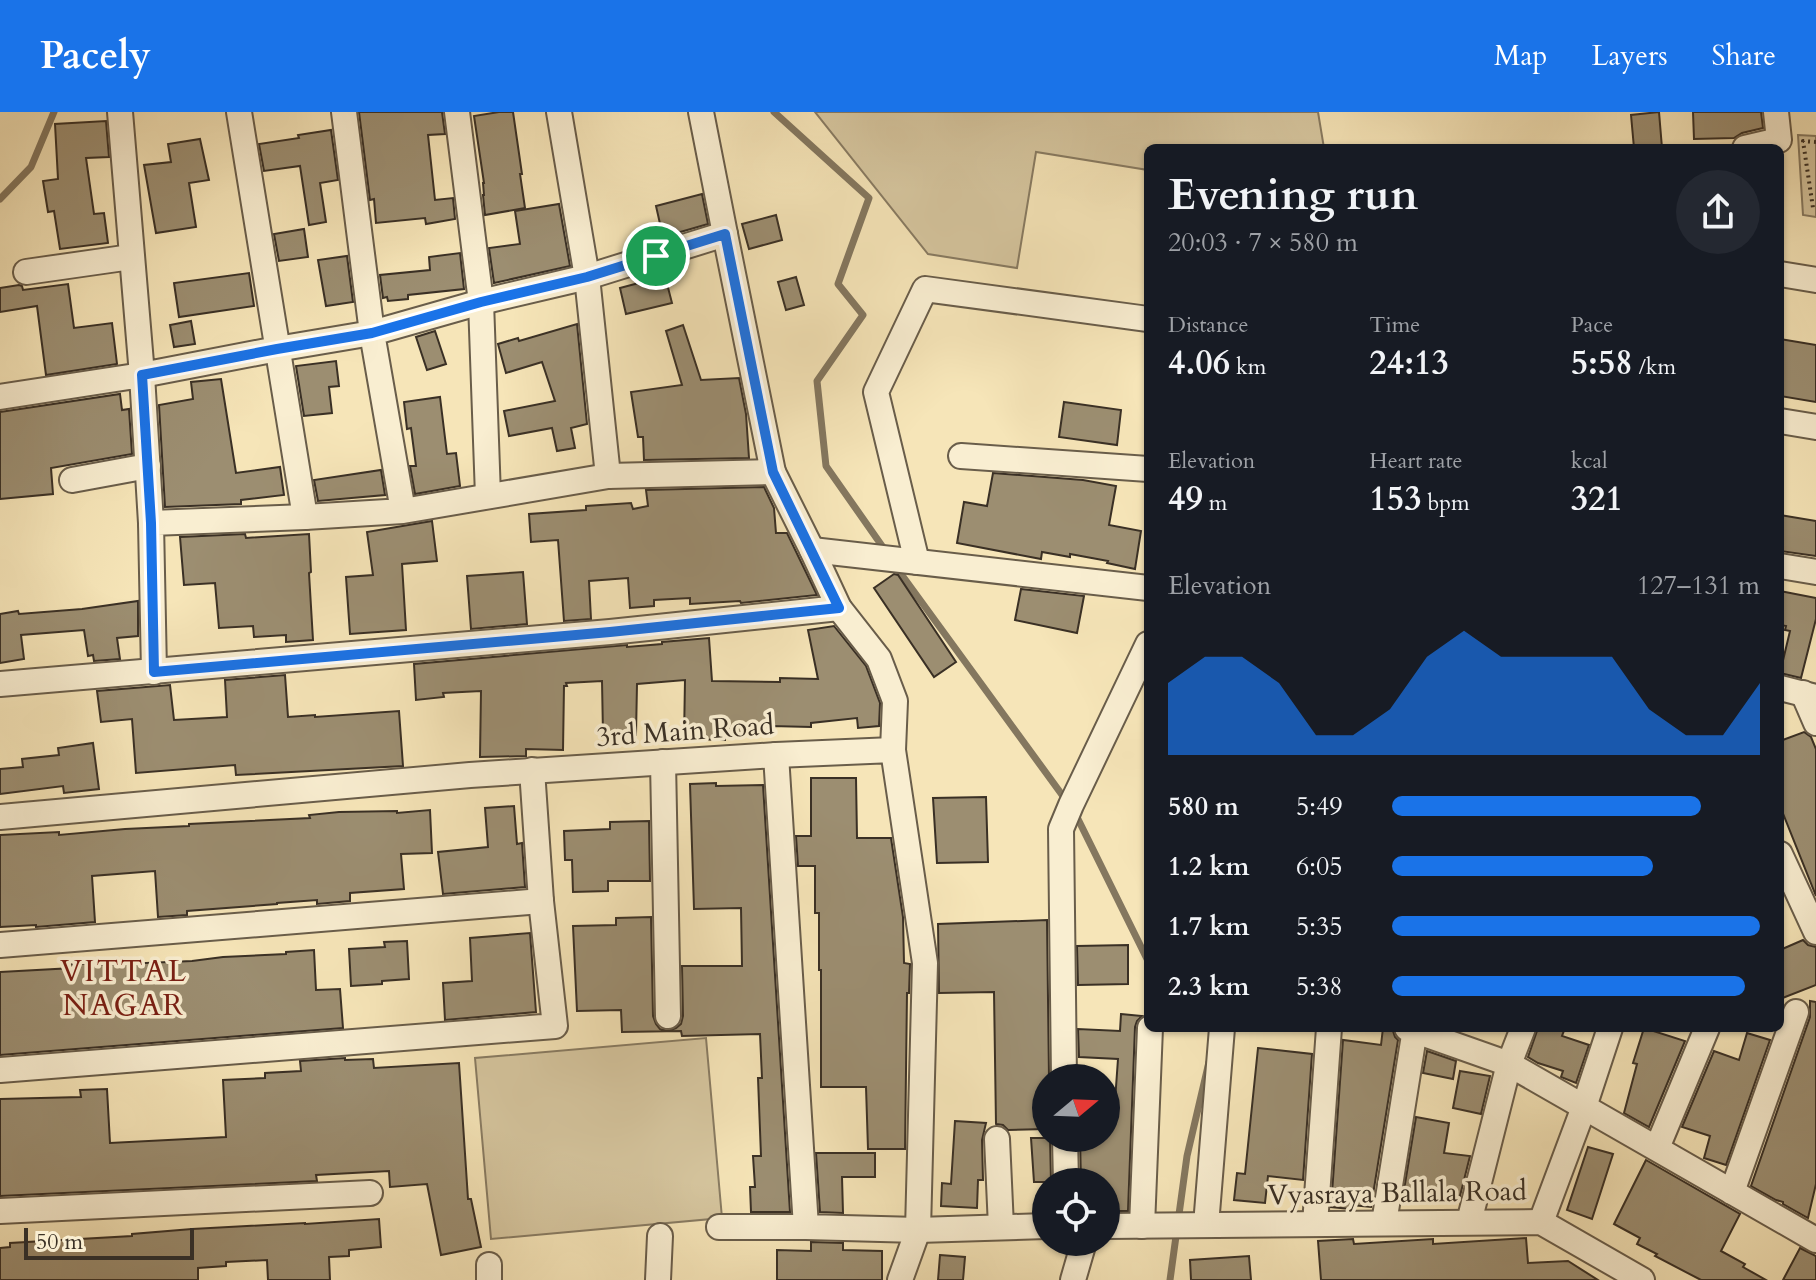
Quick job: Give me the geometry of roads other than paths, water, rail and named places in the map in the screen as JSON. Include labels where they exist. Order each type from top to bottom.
[{"type":"street","points":[[120,112],[148,466],[154,672]]},
{"type":"street","points":[[239,112],[305,517]]},
{"type":"street","points":[[344,112],[372,333],[403,511]]},
{"type":"street","points":[[457,112],[481,302],[488,496]]},
{"type":"street","points":[[559,112],[587,277],[608,476]]},
{"type":"street","points":[[701,112],[773,472],[839,608],[879,659],[895,701],[893,750],[925,963],[918,1230],[900,1280]]},
{"type":"street","points":[[1762,144],[1779,140],[1776,112]]},
{"type":"street","points":[[0,397],[372,333],[481,302],[587,277],[725,234]]},
{"type":"street","points":[[26,272],[131,257]]},
{"type":"street","points":[[1784,275],[1816,280]]},
{"type":"street","points":[[910,561],[876,392],[925,289],[1144,318]]},
{"type":"street","points":[[1784,422],[1816,427]]},
{"type":"street","points":[[961,456],[1144,469]]},
{"type":"street","points":[[72,480],[148,466]]},
{"type":"street","points":[[151,523],[403,511],[608,476],[773,472]]},
{"type":"street","points":[[812,550],[1144,588]]},
{"type":"street","points":[[1784,567],[1816,572]]},
{"type":"street","points":[[0,684],[625,630],[839,608]]},
{"type":"street","points":[[1064,1064],[1061,829],[1144,652]]},
{"type":"street","points":[[1800,693],[1816,723]]},
{"type":"street","name":"3rd Main Road","points":[[0,817],[532,770],[893,750]]},
{"type":"street","points":[[776,755],[806,1227]]},
{"type":"street","points":[[663,762],[668,1016]]},
{"type":"street","points":[[0,1070],[555,1026],[541,901],[532,770]]},
{"type":"street","points":[[1784,863],[1816,932]]},
{"type":"street","points":[[0,945],[541,901]]},
{"type":"street","points":[[1732,1192],[1797,1012]]},
{"type":"street","points":[[1150,1032],[1150,1225]]},
{"type":"street","points":[[1196,1225],[1221,1032]]},
{"type":"street","points":[[1315,1224],[1329,1032]]},
{"type":"street","points":[[1384,1223],[1411,1032]]},
{"type":"street","points":[[1419,1032],[1509,1064],[1732,1192],[1814,1229]]},
{"type":"street","points":[[1469,1222],[1509,1064],[1521,1032]]},
{"type":"street","points":[[1541,1222],[1609,1032]]},
{"type":"street","points":[[1657,1148],[1705,1032]]},
{"type":"street","points":[[997,1139],[1001,1227]]},
{"type":"street","points":[[0,1211],[370,1193]]},
{"type":"street","name":"Vyasraya Ballala Road","points":[[1120,1226],[1541,1222],[1642,1280]]},
{"type":"street","points":[[719,1227],[918,1230],[1032,1226]]},
{"type":"street","points":[[658,1280],[660,1236]]},
{"type":"street","points":[[1073,1280],[1080,1256]]},
{"type":"waterway","points":[[0,199],[31,167],[54,112]]},
{"type":"waterway","points":[[774,112],[869,198],[838,284],[863,315],[817,381],[826,466],[887,553]]},
{"type":"waterway","points":[[896,567],[1068,803]]},
{"type":"waterway","points":[[1075,813],[1144,953]]},
{"type":"waterway","points":[[1170,1280],[1187,1156],[1209,1062]]},
{"type":"district","name":"VITTAL NAGAR","points":[[124,988]]}]
